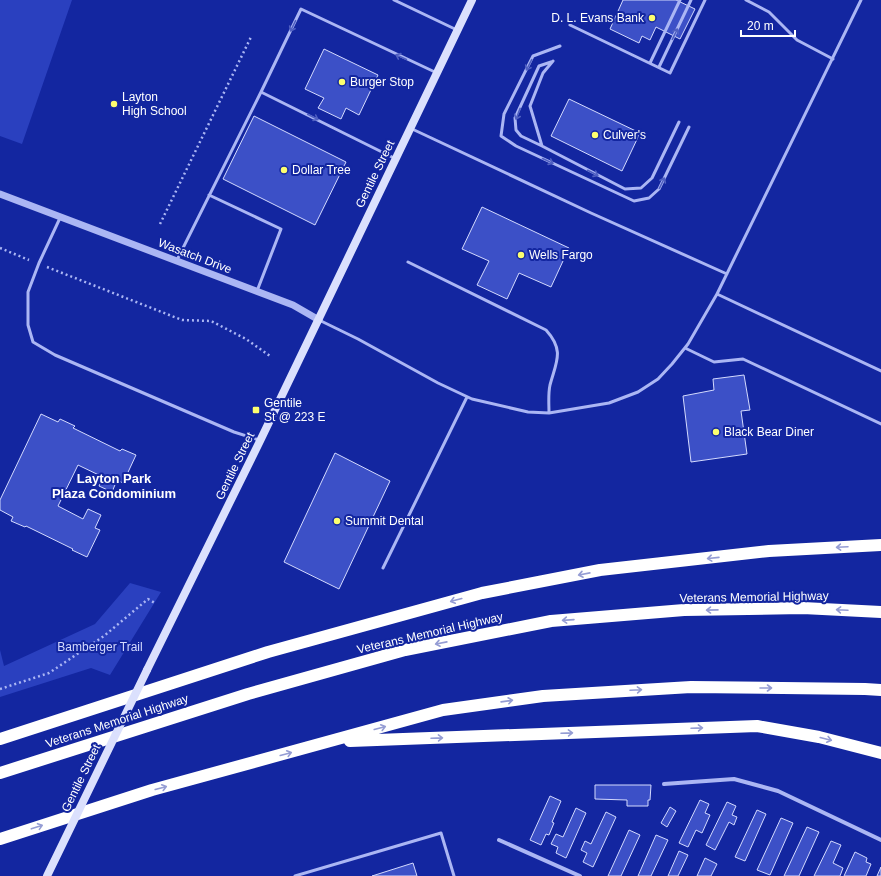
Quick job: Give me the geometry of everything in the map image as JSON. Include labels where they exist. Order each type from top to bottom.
[{"type":"highway","points":[[0,739],[268,652],[482,594],[600,570],[769,551],[881,545]]},
{"type":"highway","name":"Veterans Memorial Highway","points":[[0,773],[248,694],[405,650],[551,621],[684,610],[803,608],[881,612]]},
{"type":"highway","points":[[0,840],[152,790],[444,710],[543,696],[691,687],[881,690]]},
{"type":"highway","points":[[329,742],[757,726],[819,737],[881,753]]},
{"type":"main road","name":"Gentile Street","points":[[47,876],[319,320],[472,0]]},
{"type":"street","name":"Wasatch Drive","points":[[0,194],[293,305],[319,320]]},
{"type":"street","points":[[664,784],[734,779],[778,791],[881,840]]},
{"type":"street","points":[[499,840],[580,876]]},
{"type":"lane","points":[[394,0],[457,30]]},
{"type":"lane","points":[[650,63],[680,0]]},
{"type":"lane","points":[[659,67],[691,0]]},
{"type":"lane","points":[[570,25],[670,73],[705,0]]},
{"type":"lane","points":[[746,0],[769,12],[797,40],[833,59]]},
{"type":"lane","points":[[319,320],[358,339],[438,383],[468,397],[528,412],[549,413],[609,403],[638,392],[658,379],[685,348],[717,294],[862,0]]},
{"type":"lane","points":[[177,260],[301,9],[437,73]]},
{"type":"lane","points":[[560,46],[533,56],[504,114],[501,136],[516,146],[634,201],[649,198],[659,189],[689,127]]},
{"type":"lane","points":[[542,146],[530,106],[543,73],[553,61],[539,66],[515,118],[516,130],[521,136],[625,189],[641,188],[652,178],[679,122]]},
{"type":"lane","points":[[261,92],[396,159]]},
{"type":"lane","points":[[410,128],[591,213],[727,274]]},
{"type":"lane","points":[[210,195],[281,229],[257,292]]},
{"type":"lane","points":[[60,217],[39,263],[28,292],[28,325],[33,342],[55,355],[234,432],[260,441]]},
{"type":"lane","points":[[408,262],[546,330],[557,347],[558,360],[550,387],[549,413]]},
{"type":"lane","points":[[717,294],[881,371]]},
{"type":"lane","points":[[685,348],[714,362],[743,359],[881,424]]},
{"type":"lane","points":[[383,568],[468,397]]},
{"type":"lane","points":[[295,876],[440,833],[454,876]]},
{"type":"path","points":[[160,224],[251,38]]},
{"type":"path","points":[[0,248],[182,320],[212,321],[246,340],[270,356]]},
{"type":"path","points":[[0,689],[49,673],[104,636],[148,599],[155,603]]},
{"type":"green space","points":[[0,0],[72,0],[22,144],[0,136]]},
{"type":"green space","name":"Bamberger Trail","points":[[130,583],[161,592],[110,675],[91,668],[0,697],[0,650],[4,666],[95,624]]},
{"type":"building","name":"D. L. Evans Bank","points":[[623,0],[676,0],[695,9],[680,39],[656,27],[650,40],[642,36],[639,43],[610,29]]},
{"type":"building","name":"Burger Stop","points":[[324,49],[378,75],[359,115],[346,108],[341,119],[318,108],[324,98],[305,89]]},
{"type":"building","name":"Culver's","points":[[569,99],[640,133],[622,171],[551,136]]},
{"type":"building","name":"Dollar Tree","points":[[254,116],[346,162],[315,225],[223,179]]},
{"type":"building","name":"Wells Fargo","points":[[482,207],[569,248],[551,287],[519,273],[507,299],[477,285],[489,261],[462,249]]},
{"type":"building","name":"Black Bear Diner","points":[[744,375],[750,410],[741,411],[747,454],[691,462],[683,396],[714,390],[713,379]]},
{"type":"building","points":[[41,414],[58,422],[60,419],[75,426],[73,428],[120,451],[122,449],[136,455],[123,483],[117,480],[112,492],[99,486],[103,477],[78,465],[58,506],[83,519],[88,509],[101,515],[95,528],[100,530],[87,557],[26,526],[25,527],[11,521],[13,517],[0,510],[0,500]]},
{"type":"building","name":"Summit Dental","points":[[335,453],[390,481],[339,589],[284,562]]},
{"type":"building","points":[[595,785],[651,785],[648,806],[627,806],[627,800],[595,799]]},
{"type":"building","points":[[550,796],[561,801],[552,822],[554,823],[549,835],[546,834],[541,845],[530,840]]},
{"type":"building","points":[[700,800],[709,804],[705,813],[710,815],[702,833],[696,830],[688,847],[679,843]]},
{"type":"building","points":[[727,802],[736,806],[732,815],[737,817],[734,825],[729,822],[715,850],[706,845]]},
{"type":"building","points":[[670,807],[676,811],[667,827],[661,823]]},
{"type":"building","points":[[576,808],[586,813],[566,858],[556,853],[558,847],[551,844],[556,834],[563,837]]},
{"type":"building","points":[[757,810],[766,814],[745,861],[735,857]]},
{"type":"building","points":[[606,812],[616,817],[593,867],[583,862],[587,853],[581,850],[585,841],[591,844]]},
{"type":"building","points":[[781,818],[793,823],[770,875],[757,870]]},
{"type":"building","points":[[807,827],[819,832],[799,876],[784,876]]},
{"type":"building","points":[[629,830],[640,835],[621,876],[608,876]]},
{"type":"building","points":[[656,835],[668,840],[651,876],[638,876]]},
{"type":"building","points":[[831,841],[841,845],[833,863],[843,868],[840,876],[814,876]]},
{"type":"building","points":[[679,851],[688,855],[678,876],[668,876]]},
{"type":"building","points":[[855,852],[867,858],[866,862],[871,864],[866,876],[844,876]]},
{"type":"building","points":[[705,858],[717,864],[711,876],[697,876]]},
{"type":"building","points":[[413,863],[417,876],[372,876]]},
{"type":"building","points":[[881,867],[881,876],[877,876]]},
{"type":"place","name":"D. L. Evans Bank","points":[[652,18]]},
{"type":"place","name":"Burger Stop","points":[[342,82]]},
{"type":"place","name":"Layton High School","points":[[114,104]]},
{"type":"place","name":"Culver's","points":[[595,135]]},
{"type":"place","name":"Dollar Tree","points":[[284,170]]},
{"type":"place","name":"Wells Fargo","points":[[521,255]]},
{"type":"place","name":"Gentile St @ 223 E","points":[[256,410]]},
{"type":"place","name":"Black Bear Diner","points":[[716,432]]},
{"type":"place","name":"Summit Dental","points":[[337,521]]},
{"type":"district","name":"Layton Park Plaza Condominium","points":[[114,486]]}]
